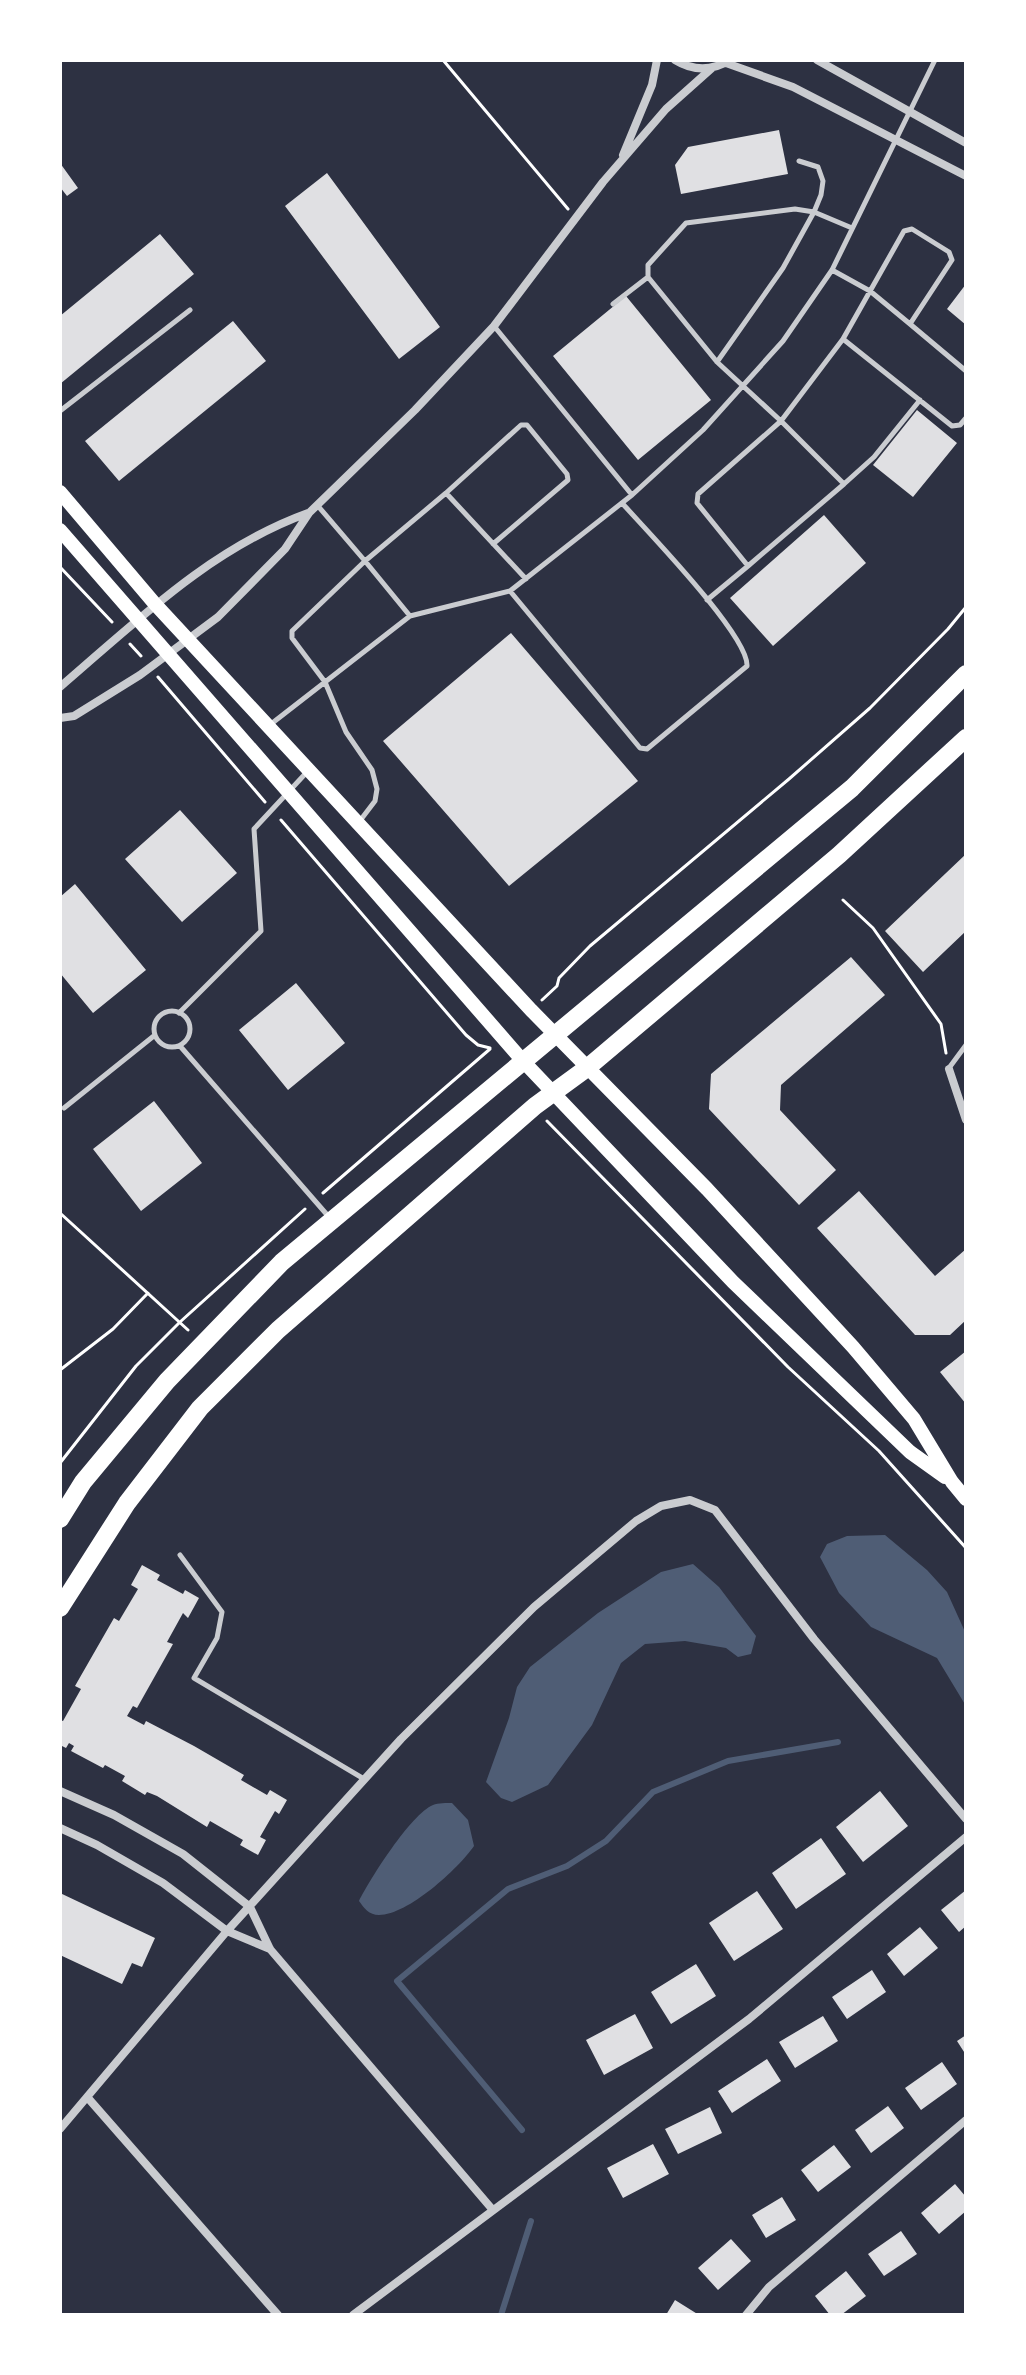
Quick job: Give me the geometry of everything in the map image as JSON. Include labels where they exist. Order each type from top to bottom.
[{"type":"highway","points":[[60,1519],[83,1482],[167,1381],[282,1262],[852,788],[966,674]]},
{"type":"highway","points":[[60,1608],[127,1503],[200,1408],[278,1330],[553,1093],[587,1068],[839,855],[966,738]]},
{"type":"main road","points":[[60,492],[187,639],[555,1034],[707,1189],[853,1347],[914,1419],[952,1482],[966,1499]]},
{"type":"main road","points":[[60,530],[523,1061],[733,1282],[910,1452],[952,1482]]},
{"type":"street","points":[[620,163],[652,85],[657,60]]},
{"type":"street","points":[[675,60],[697,68],[712,68],[728,62],[793,87],[966,176]]},
{"type":"street","points":[[817,60],[966,143]]},
{"type":"street","points":[[60,718],[74,716],[150,667],[218,617],[285,549],[309,513],[415,410],[494,326],[620,163],[666,109],[712,68]]},
{"type":"street","points":[[60,687],[182,583],[270,527],[309,513]]},
{"type":"street","points":[[949,1069],[966,1120]]},
{"type":"street","points":[[60,2129],[227,1931],[401,1739],[534,1607],[636,1521],[661,1506],[690,1500],[715,1510],[814,1639],[966,1819]]},
{"type":"street","points":[[60,1791],[114,1815],[183,1854],[250,1907],[270,1949],[492,2209]]},
{"type":"street","points":[[60,1828],[97,1845],[163,1883],[227,1931],[270,1949]]},
{"type":"street","points":[[353,2315],[749,2019],[966,1837]]},
{"type":"street","points":[[88,2098],[278,2315]]},
{"type":"street","points":[[746,2315],[769,2287],[966,2120]]},
{"type":"lane","points":[[269,725],[304,701],[410,616],[510,591],[632,495],[703,430],[783,341],[832,270],[935,60]]},
{"type":"lane","points":[[717,362],[783,268],[821,195],[823,181],[818,167],[799,161]]},
{"type":"lane","points":[[844,484],[717,362],[648,277],[648,265],[686,223],[795,209],[814,212],[852,228]]},
{"type":"lane","points":[[748,566],[697,503],[698,494],[781,421],[843,339],[904,231],[912,229],[949,252],[952,260],[910,324]]},
{"type":"lane","points":[[832,270],[870,291],[966,371]]},
{"type":"lane","points":[[613,304],[648,277]]},
{"type":"lane","points":[[60,411],[190,310]]},
{"type":"lane","points":[[494,326],[632,495]]},
{"type":"lane","points":[[843,339],[952,426],[960,425],[966,418]]},
{"type":"lane","points":[[707,600],[874,457],[920,400]]},
{"type":"lane","points":[[359,823],[375,801],[377,789],[372,770],[346,732],[325,682],[292,638],[292,631],[365,561],[521,425],[527,425],[567,474],[568,480],[493,544]]},
{"type":"lane","points":[[446,493],[526,579]]},
{"type":"lane","points":[[510,591],[640,748],[647,749],[747,666],[747,657],[725,621],[622,503]]},
{"type":"lane","points":[[317,505],[410,616]]},
{"type":"lane","points":[[179,1013],[261,931],[254,829],[310,769]]},
{"type":"lane","points":[[173,1011],[188,1021],[190,1032],[180,1046],[168,1047],[155,1035],[155,1024],[162,1014],[173,1011]]},
{"type":"lane","points":[[64,1108],[155,1035]]},
{"type":"lane","points":[[949,1069],[966,1045]]},
{"type":"lane","points":[[180,1046],[332,1221]]},
{"type":"lane","points":[[180,1555],[222,1612],[217,1638],[194,1678],[365,1780]]},
{"type":"path","points":[[443,60],[576,218]]},
{"type":"path","points":[[60,567],[122,634],[466,1035],[478,1045],[491,1049]]},
{"type":"path","points":[[557,986],[559,978],[590,946],[870,708],[966,607]]},
{"type":"path","points":[[843,900],[873,928],[941,1024],[949,1069]]},
{"type":"path","points":[[550,1124],[788,1367],[879,1451],[966,1548]]},
{"type":"path","points":[[60,1213],[193,1336]]},
{"type":"path","points":[[60,1370],[113,1329],[148,1293]]},
{"type":"water","points":[[885,1535],[927,1570],[947,1592],[966,1634],[966,1706],[937,1658],[871,1627],[839,1593],[820,1557],[827,1544],[847,1536]]},
{"type":"water","points":[[693,1564],[719,1587],[756,1636],[751,1654],[738,1657],[726,1648],[685,1641],[645,1644],[621,1663],[592,1725],[548,1785],[512,1802],[501,1798],[486,1782],[517,1687],[530,1667],[598,1613],[661,1572]]},
{"type":"water","points":[[452,1803],[468,1820],[474,1846],[467,1856],[445,1878],[404,1907],[379,1915],[367,1911],[359,1901],[381,1863],[403,1834],[433,1805]]},
{"type":"building","points":[[779,130],[788,174],[681,194],[675,165],[688,147]]},
{"type":"building","points":[[60,163],[78,188],[67,196],[60,187]]},
{"type":"building","points":[[327,173],[440,327],[399,359],[285,206]]},
{"type":"building","points":[[160,234],[194,274],[60,384],[60,316]]},
{"type":"building","points":[[966,284],[966,325],[947,309]]},
{"type":"building","points":[[626,296],[711,400],[638,460],[553,356]]},
{"type":"building","points":[[233,321],[266,361],[119,481],[85,441]]},
{"type":"building","points":[[917,410],[957,443],[913,497],[873,465]]},
{"type":"building","points":[[824,515],[866,563],[773,646],[730,598]]},
{"type":"building","points":[[511,633],[638,781],[509,886],[383,741]]},
{"type":"building","points":[[180,810],[237,873],[182,922],[125,859]]},
{"type":"building","points":[[966,854],[966,931],[923,972],[885,931]]},
{"type":"building","points":[[75,884],[146,970],[93,1013],[60,973],[60,897]]},
{"type":"building","points":[[851,957],[885,995],[781,1085],[780,1110],[836,1170],[799,1205],[709,1109],[711,1074]]},
{"type":"building","points":[[296,983],[345,1043],[288,1090],[239,1030]]},
{"type":"building","points":[[154,1101],[202,1163],[141,1211],[93,1149]]},
{"type":"building","points":[[859,1191],[935,1276],[966,1249],[966,1320],[950,1335],[915,1335],[817,1228]]},
{"type":"building","points":[[966,1351],[966,1404],[940,1372]]},
{"type":"building","points":[[142,1565],[160,1575],[157,1580],[183,1594],[185,1590],[199,1598],[188,1618],[183,1613],[167,1642],[173,1644],[137,1708],[133,1706],[127,1716],[144,1725],[146,1721],[194,1746],[244,1775],[241,1780],[267,1795],[270,1790],[287,1800],[279,1814],[275,1811],[260,1837],[266,1840],[258,1855],[240,1845],[243,1840],[210,1821],[207,1827],[157,1796],[147,1792],[145,1795],[122,1781],[125,1776],[71,1751],[74,1746],[69,1743],[66,1748],[60,1745],[60,1720],[63,1721],[81,1689],[75,1686],[114,1618],[119,1621],[138,1589],[131,1585]]},
{"type":"building","points":[[880,1791],[908,1826],[863,1862],[836,1827]]},
{"type":"building","points":[[821,1838],[846,1874],[796,1909],[772,1873]]},
{"type":"building","points":[[966,1890],[966,1926],[959,1932],[941,1910]]},
{"type":"building","points":[[757,1891],[783,1929],[734,1961],[709,1923]]},
{"type":"building","points":[[60,1893],[155,1938],[142,1967],[132,1963],[122,1984],[60,1955]]},
{"type":"building","points":[[920,1927],[938,1948],[904,1976],[887,1954]]},
{"type":"building","points":[[696,1964],[716,1996],[671,2024],[651,1992]]},
{"type":"building","points":[[872,1970],[886,1992],[847,2019],[832,1997]]},
{"type":"building","points":[[635,2014],[653,2048],[604,2075],[586,2040]]},
{"type":"building","points":[[823,2016],[838,2041],[795,2068],[779,2042]]},
{"type":"building","points":[[966,2035],[966,2055],[957,2041]]},
{"type":"building","points":[[767,2059],[781,2081],[732,2113],[718,2091]]},
{"type":"building","points":[[942,2062],[957,2084],[921,2110],[905,2088]]},
{"type":"building","points":[[888,2106],[904,2128],[871,2153],[855,2130]]},
{"type":"building","points":[[710,2107],[722,2133],[678,2154],[665,2129]]},
{"type":"building","points":[[653,2144],[669,2174],[623,2198],[607,2168]]},
{"type":"building","points":[[834,2145],[851,2167],[818,2192],[801,2170]]},
{"type":"building","points":[[955,2184],[966,2197],[966,2211],[939,2234],[921,2213]]},
{"type":"building","points":[[782,2197],[796,2220],[766,2238],[752,2215]]},
{"type":"building","points":[[901,2231],[917,2254],[884,2276],[868,2254]]},
{"type":"building","points":[[731,2239],[751,2261],[718,2290],[698,2268]]},
{"type":"building","points":[[846,2271],[866,2296],[841,2315],[830,2315],[815,2296]]},
{"type":"building","points":[[675,2300],[699,2315],[666,2315]]},
{"type":"waterway","points":[[522,2130],[397,1981],[508,1889],[567,1866],[606,1841],[653,1792],[728,1761],[838,1742]]},
{"type":"waterway","points":[[501,2315],[531,2221]]}]
